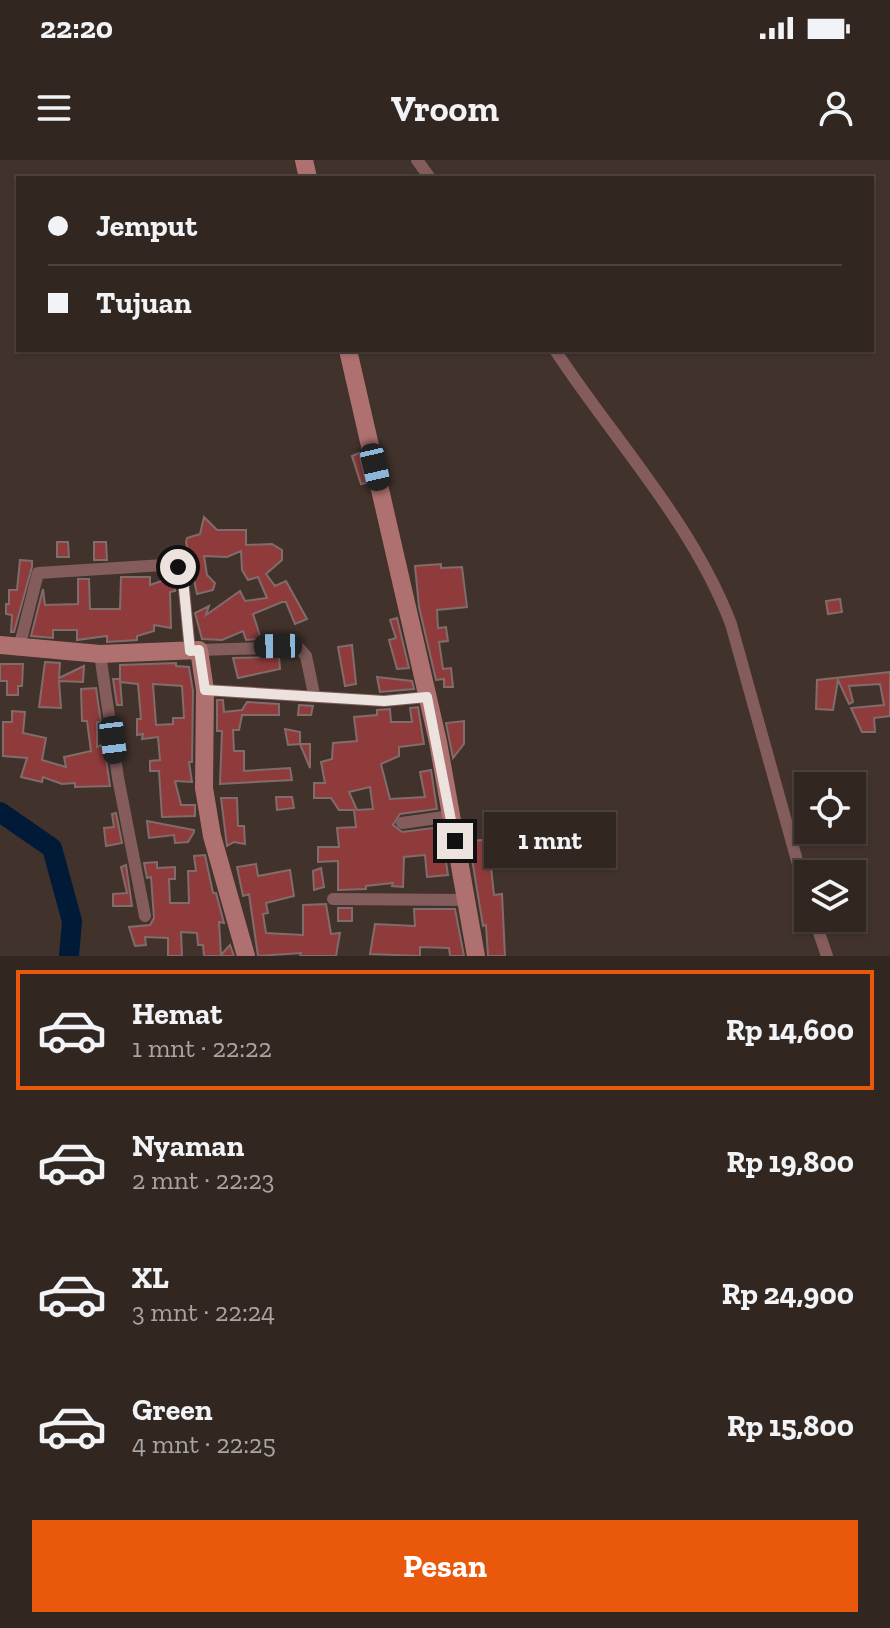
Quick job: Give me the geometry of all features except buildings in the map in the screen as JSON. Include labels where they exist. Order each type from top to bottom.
[{"type":"street","points":[[348,352],[427,697],[476,956]]},
{"type":"street","points":[[556,352],[679,523],[717,586],[731,624],[797,860]]},
{"type":"street","points":[[246,956],[212,836],[204,788],[205,690],[195,651],[183,579],[178,567],[164,565],[38,573],[9,647],[100,654],[195,651],[298,647],[306,656],[314,694]]},
{"type":"street","points":[[100,654],[118,778],[145,916]]},
{"type":"street","points":[[205,690],[314,694],[384,701],[427,697]]},
{"type":"street","points":[[402,823],[451,816]]},
{"type":"street","points":[[333,899],[465,900]]},
{"type":"street","points":[[819,932],[827,956]]},
{"type":"waterway","points":[[0,812],[52,848],[72,921],[69,956]]},
{"type":"route","points":[[178,567],[183,579],[190,651],[199,650],[205,690],[314,694],[384,701],[427,697],[455,841]]}]
